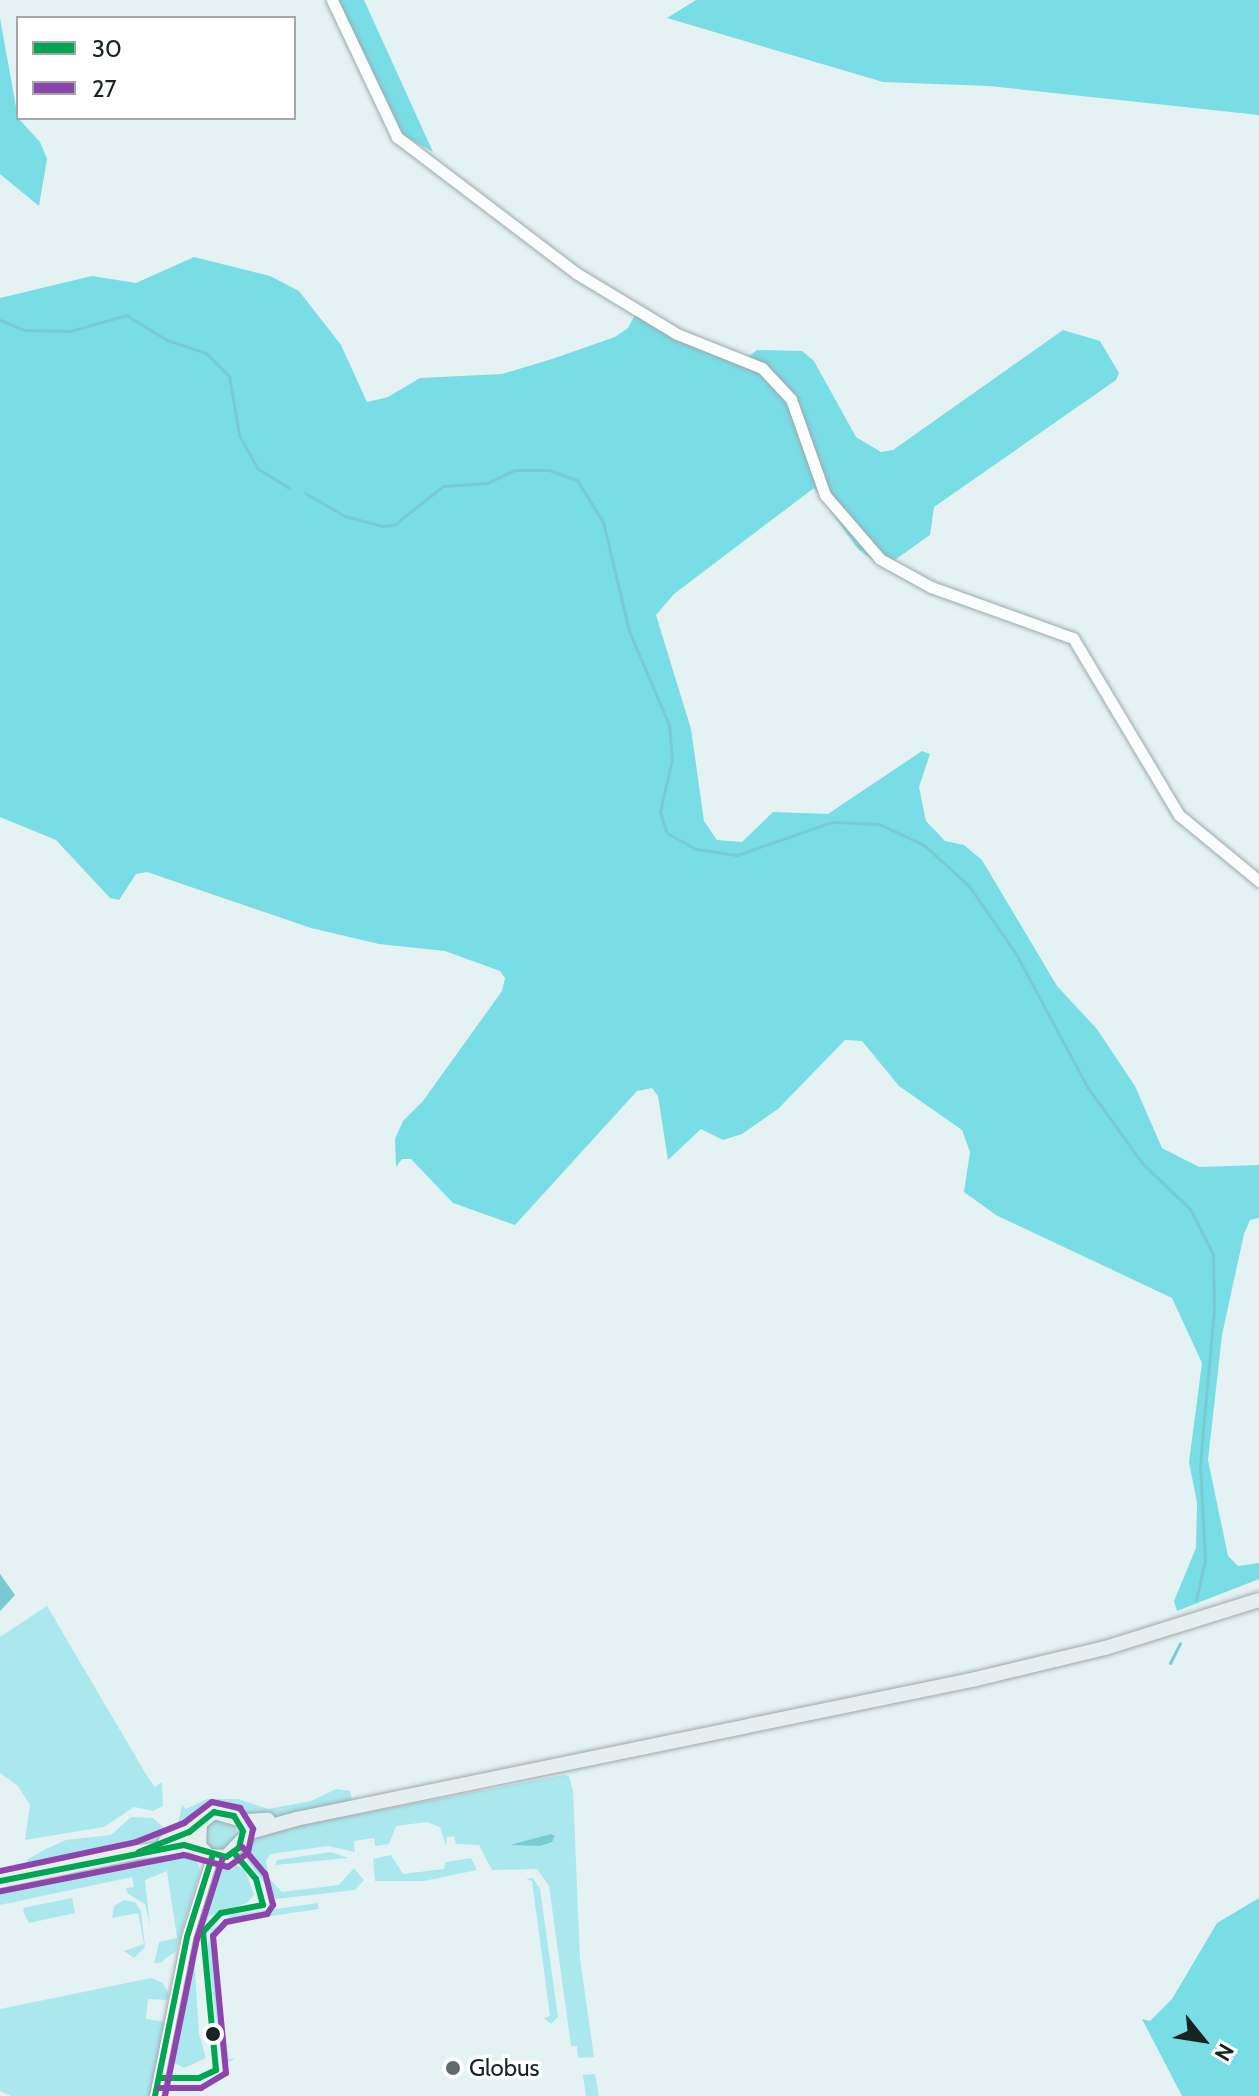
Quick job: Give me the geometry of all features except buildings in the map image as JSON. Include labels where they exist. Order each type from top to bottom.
[{"type":"main road","points":[[0,1881],[139,1852],[190,1845],[207,1854],[232,1855],[250,1832],[296,1819],[976,1679],[1105,1648],[1259,1600]]},
{"type":"main road","points":[[139,1852],[189,1832],[218,1811],[246,1821],[296,1819]]},
{"type":"main road","points":[[234,1816],[242,1827],[242,1842]]},
{"type":"main road","points":[[200,1822],[196,1836],[207,1854]]},
{"type":"street","points":[[332,0],[397,137],[576,273],[677,334],[762,368],[791,399],[825,495],[880,559],[931,587],[1073,638],[1179,815],[1259,881]]},
{"type":"street","points":[[155,2096],[207,1854]]},
{"type":"shaded area","points":[[338,0],[364,0],[433,152],[401,134]]},
{"type":"shaded area","points":[[696,0],[1259,0],[1259,115],[989,86],[883,82],[667,18]]},
{"type":"shaded area","points":[[0,18],[16,120],[20,120],[40,142],[47,159],[39,206],[0,174]]},
{"type":"shaded area","points":[[194,257],[270,276],[299,291],[341,345],[367,402],[388,397],[420,378],[502,374],[552,359],[615,337],[628,328],[636,313],[743,361],[757,350],[802,351],[814,361],[856,437],[881,452],[893,450],[1063,330],[1100,341],[1119,373],[1116,380],[934,507],[930,535],[892,562],[877,563],[858,549],[814,488],[674,594],[656,615],[691,729],[704,821],[717,840],[742,842],[773,812],[828,814],[922,751],[930,754],[919,787],[926,821],[945,841],[964,845],[982,860],[1057,986],[1097,1029],[1135,1086],[1162,1148],[1199,1167],[1259,1165],[1259,1218],[1250,1220],[1244,1234],[1222,1335],[1208,1460],[1228,1556],[1238,1566],[1259,1563],[1259,1579],[1177,1611],[1174,1601],[1196,1548],[1197,1503],[1189,1462],[1202,1363],[1172,1298],[996,1215],[964,1192],[970,1152],[962,1130],[899,1086],[862,1041],[845,1040],[778,1109],[742,1134],[723,1140],[701,1129],[668,1160],[658,1096],[652,1088],[637,1091],[515,1225],[453,1203],[411,1159],[402,1159],[396,1167],[395,1139],[403,1121],[423,1101],[502,991],[505,978],[500,971],[445,951],[379,944],[311,928],[147,872],[136,874],[119,900],[110,898],[56,840],[0,817],[0,298],[92,276],[136,283]]},
{"type":"shaded area","points":[[0,1574],[15,1595],[0,1611]]},
{"type":"shaded area","points":[[47,1606],[147,1776],[155,1787],[162,1782],[163,1806],[153,1811],[134,1807],[104,1827],[25,1840],[30,1805],[18,1786],[0,1773],[0,1637]]},
{"type":"shaded area","points":[[569,1776],[573,1790],[580,1959],[594,2057],[578,2058],[577,2046],[571,2046],[549,1886],[537,1869],[492,1870],[479,1845],[456,1844],[454,1836],[447,1837],[446,1846],[440,1827],[427,1822],[396,1826],[389,1844],[375,1846],[374,1838],[354,1841],[355,1852],[328,1846],[271,1854],[266,1860],[269,1878],[282,1892],[339,1885],[354,1868],[364,1880],[355,1890],[276,1899],[245,1857],[251,1838],[276,1830]]},
{"type":"shaded area","points":[[336,1789],[350,1791],[352,1802],[273,1818],[248,1819],[216,1807],[183,1829],[178,1824],[182,1805],[186,1809],[207,1799],[238,1799],[268,1809],[311,1801]]},
{"type":"shaded area","points":[[131,1817],[153,1818],[172,1835],[22,1871],[28,1859],[46,1849],[66,1840],[111,1835]]},
{"type":"shaded area","points":[[221,1819],[232,1824],[237,1835],[232,1846],[221,1851],[210,1846],[205,1835],[210,1824]]},
{"type":"shaded area","points":[[551,1834],[555,1836],[552,1842],[540,1846],[510,1845]]},
{"type":"shaded area","points":[[184,1852],[195,1855],[200,1871],[176,1951],[160,1963],[154,1963],[159,1942],[177,1938],[167,1871],[145,1880],[150,1926],[145,1904],[127,1893],[126,1888],[134,1887],[132,1877],[0,1905],[0,1892],[147,1866]]},
{"type":"shaded area","points":[[331,1852],[348,1858],[275,1865],[277,1860]]},
{"type":"shaded area","points":[[391,1855],[403,1874],[444,1869],[446,1862],[471,1858],[477,1870],[424,1881],[375,1881],[373,1859]]},
{"type":"shaded area","points":[[228,1861],[245,1870],[254,1895],[247,1903],[209,1916],[197,1945],[193,1934],[214,1867]]},
{"type":"shaded area","points":[[533,1878],[540,1889],[558,2017],[551,2024],[544,2018],[550,2016],[532,1881],[526,1879]]},
{"type":"shaded area","points":[[72,1898],[75,1913],[29,1923],[24,1913],[23,1908]]},
{"type":"shaded area","points":[[1259,1898],[1259,2096],[1182,2096],[1142,2019],[1150,2021],[1172,1999],[1217,1923]]},
{"type":"shaded area","points":[[124,1900],[135,1902],[141,1911],[145,1947],[134,1958],[124,1951],[144,1944],[138,1913],[112,1918],[114,1906]]},
{"type":"shaded area","points":[[318,1903],[319,1909],[231,1922],[213,1939],[229,2059],[235,2058],[228,2063],[221,2053],[207,1948],[212,1929],[232,1915]]},
{"type":"shaded area","points":[[194,1955],[199,2034],[206,2058],[184,2068],[174,2063],[172,2053]]},
{"type":"shaded area","points":[[151,1978],[163,1983],[169,1994],[167,2000],[148,1999],[146,2019],[166,2022],[151,2096],[11,2096],[0,2091],[0,2009]]},
{"type":"shaded area","points":[[595,2074],[599,2096],[586,2096],[583,2075]]},
{"type":"waterway","points":[[0,320],[25,330],[70,331],[126,315],[167,340],[206,353],[229,376],[239,435],[257,468],[289,488]]},
{"type":"waterway","points":[[305,493],[345,516],[382,526],[394,525],[443,486],[487,483],[515,470],[549,470],[577,480],[603,522],[629,631],[669,725],[672,759],[660,812],[667,833],[696,849],[737,855],[832,822],[879,824],[924,845],[969,886],[1016,954],[1088,1088],[1142,1163],[1190,1209],[1213,1254],[1214,1310],[1200,1464],[1205,1560],[1196,1600]]},
{"type":"waterway","points":[[1170,1663],[1180,1643]]},
{"type":"transit line","name":"27","points":[[0,1871],[136,1842],[184,1823],[212,1802],[240,1808],[253,1829],[248,1853],[228,1867],[184,1855],[2,1891]]},
{"type":"transit line","name":"30","points":[[0,1881],[184,1845],[226,1857],[239,1848],[243,1831],[234,1816],[214,1812],[189,1832],[139,1852]]},
{"type":"transit line","name":"27","points":[[159,2088],[201,2088],[226,2073],[213,1936],[226,1922],[267,1914],[273,1905],[265,1874],[242,1847]]},
{"type":"transit line","name":"30","points":[[159,2078],[199,2078],[216,2070],[203,1932],[221,1913],[263,1905],[256,1879],[234,1853]]},
{"type":"transit line","name":"30","points":[[155,2096],[187,1937],[212,1857]]},
{"type":"transit line","name":"27","points":[[165,2096],[197,1939],[222,1860]]},
{"type":"place","name":"Globus","points":[[453,2068]]}]
